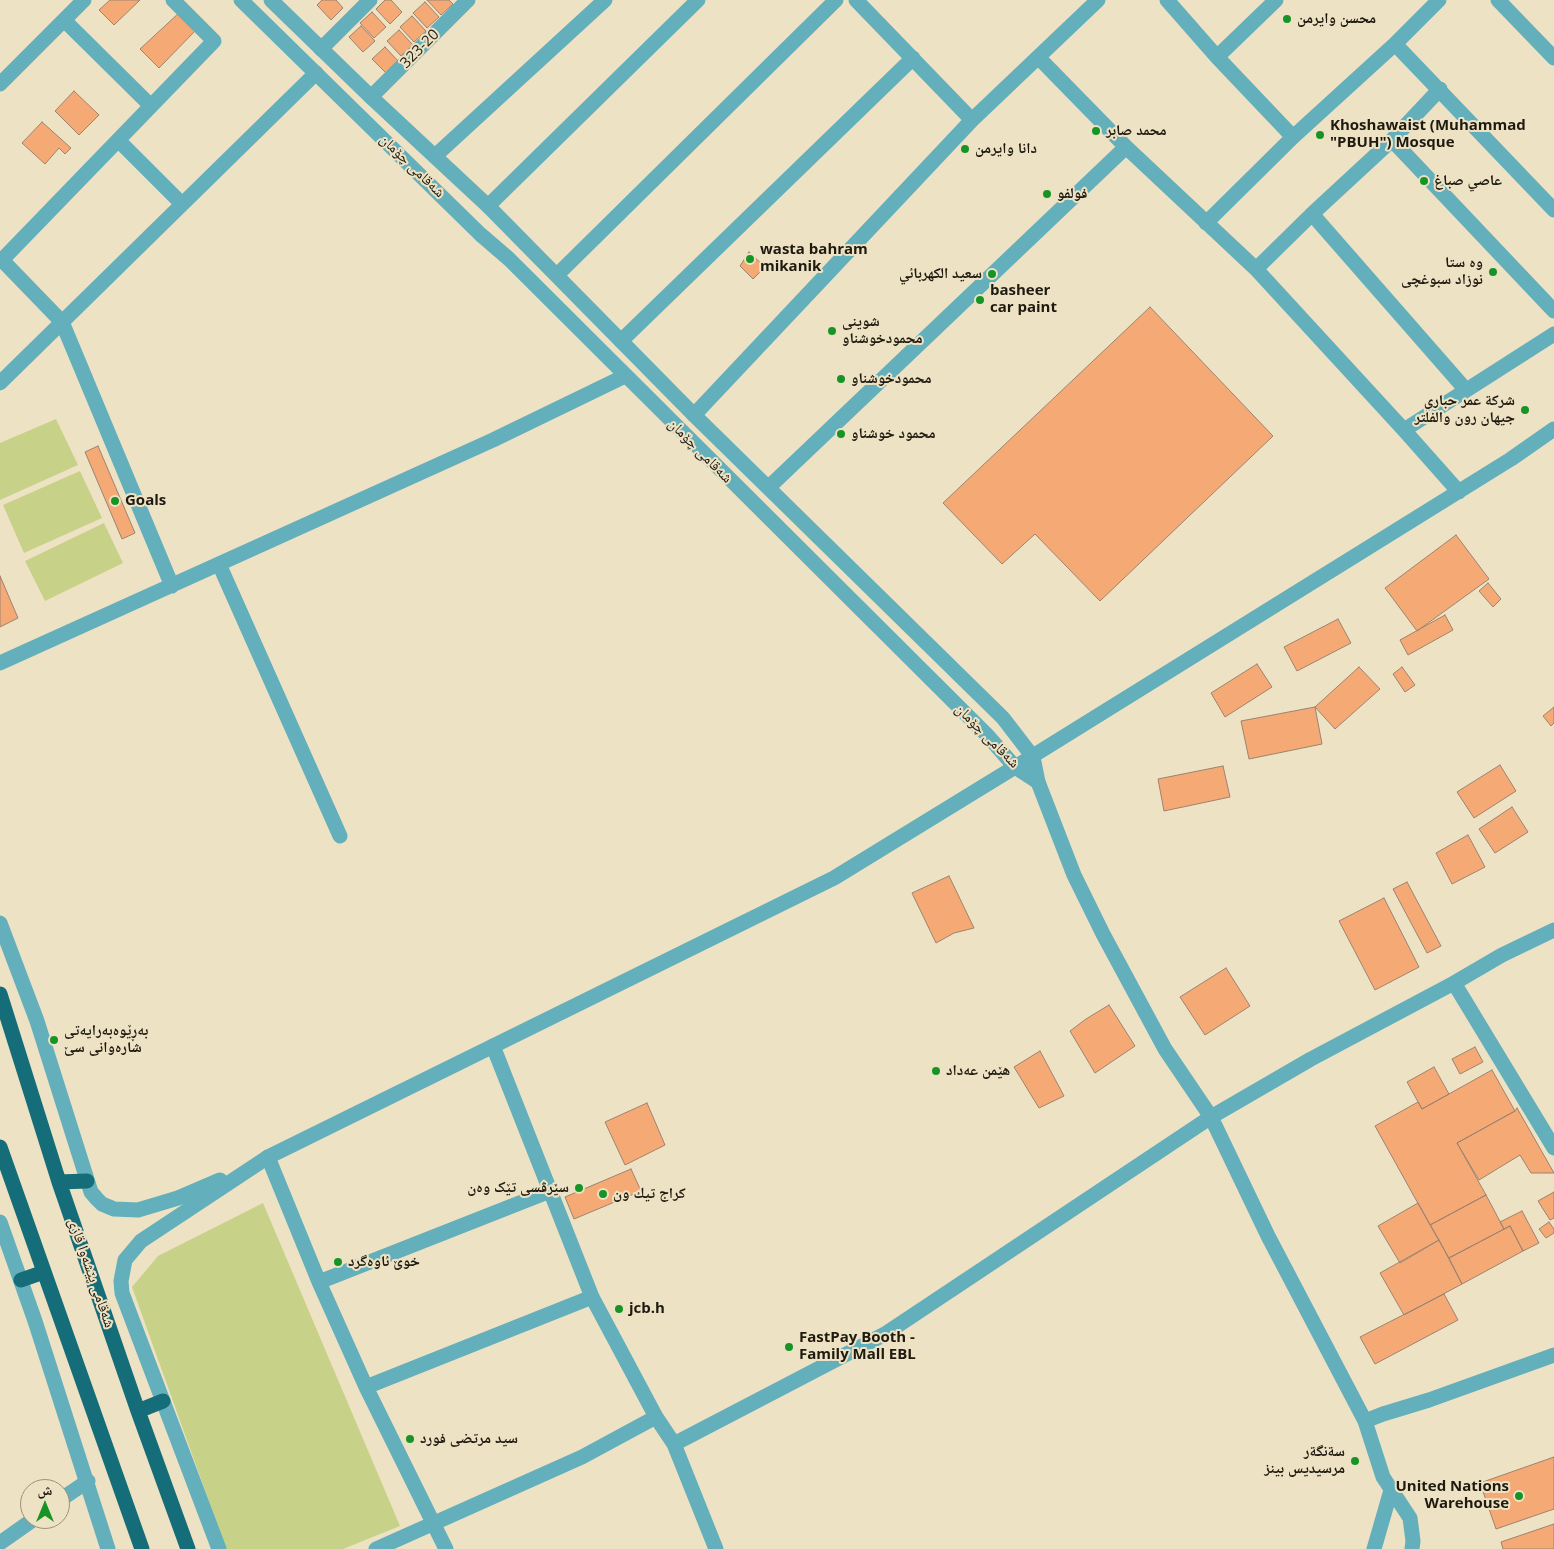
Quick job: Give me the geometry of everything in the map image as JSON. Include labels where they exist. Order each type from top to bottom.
[{"type":"highway","name":"شەقامی پێشەوا قازی","points":[[0,994],[60,1182],[138,1411],[188,1549]]},
{"type":"highway","points":[[0,1004],[13,1030]]},
{"type":"highway","points":[[0,1147],[142,1549]]},
{"type":"highway","points":[[60,1182],[87,1180]]},
{"type":"highway","points":[[20,1280],[44,1272]]},
{"type":"highway","points":[[138,1411],[163,1401]]},
{"type":"street","points":[[0,84],[84,0]]},
{"type":"street","points":[[172,586],[62,322],[2,260],[214,41],[173,0]]},
{"type":"street","name":"شەقامی چۆمان","points":[[241,0],[480,234],[509,259],[987,735],[1015,767],[1038,782]]},
{"type":"street","name":"شەقامی چۆمان","points":[[271,0],[371,97],[488,206],[694,414],[1003,718],[1033,757],[1038,782]]},
{"type":"street","points":[[321,49],[370,0]]},
{"type":"street","name":"323-20","points":[[371,97],[468,0]]},
{"type":"street","points":[[435,156],[605,0]]},
{"type":"street","points":[[488,206],[698,0]]},
{"type":"street","points":[[557,275],[836,0]]},
{"type":"street","points":[[856,0],[972,120]]},
{"type":"street","points":[[694,414],[972,120],[1098,0]]},
{"type":"street","points":[[1167,0],[1217,58],[1293,137]]},
{"type":"street","points":[[1217,58],[1276,0]]},
{"type":"street","points":[[1206,223],[1293,137],[1395,44],[1439,0]]},
{"type":"street","points":[[1498,0],[1554,58]]},
{"type":"street","points":[[64,20],[151,106]]},
{"type":"street","points":[[1395,44],[1554,210]]},
{"type":"street","points":[[621,341],[913,58]]},
{"type":"street","points":[[1038,58],[1126,147],[1256,269],[1404,430],[1458,492]]},
{"type":"street","points":[[3,375],[62,322],[316,73]]},
{"type":"street","points":[[1256,269],[1392,140],[1440,89]]},
{"type":"street","points":[[118,140],[182,204]]},
{"type":"street","points":[[1392,140],[1554,311]]},
{"type":"street","points":[[769,487],[1126,147]]},
{"type":"street","points":[[442,195],[459,178]]},
{"type":"street","points":[[1312,214],[1466,390]]},
{"type":"street","points":[[1404,430],[1554,334]]},
{"type":"street","points":[[0,663],[484,444],[625,376]]},
{"type":"street","points":[[0,923],[37,1021],[91,1192],[102,1204],[114,1209],[138,1210],[178,1198],[262,1161],[834,878],[904,837],[1511,459],[1554,429]]},
{"type":"street","points":[[219,564],[340,836]]},
{"type":"street","points":[[987,735],[1003,718]]},
{"type":"street","points":[[1038,782],[1074,876],[1103,934],[1165,1049],[1210,1117],[1272,1244],[1365,1421],[1383,1477],[1410,1518],[1413,1541],[1412,1549]]},
{"type":"street","points":[[674,1444],[885,1334],[1210,1117],[1311,1059],[1454,983],[1502,955],[1554,930]]},
{"type":"street","points":[[1454,983],[1554,1148]]},
{"type":"street","points":[[493,1046],[592,1297],[656,1417],[674,1444],[716,1549]]},
{"type":"street","points":[[262,1161],[366,1388],[446,1549]]},
{"type":"street","points":[[220,1549],[122,1293],[121,1281],[125,1260],[141,1240],[262,1161]]},
{"type":"street","points":[[319,1282],[550,1191]]},
{"type":"street","points":[[0,1222],[88,1481],[108,1549]]},
{"type":"street","points":[[366,1388],[592,1297]]},
{"type":"street","points":[[1365,1421],[1554,1355]]},
{"type":"street","points":[[376,1549],[582,1457],[656,1417]]},
{"type":"street","points":[[70,1493],[88,1481]]},
{"type":"street","points":[[1374,1549],[1390,1490]]},
{"type":"street","points":[[0,1543],[20,1529]]},
{"type":"green space","points":[[56,419],[78,465],[0,500],[0,443]]},
{"type":"green space","points":[[80,471],[102,518],[24,553],[3,505]]},
{"type":"green space","points":[[104,523],[123,563],[45,601],[25,561]]},
{"type":"green space","points":[[263,1203],[400,1526],[343,1549],[226,1549],[132,1287],[158,1256]]},
{"type":"building","points":[[110,0],[140,0],[114,25],[99,10]]},
{"type":"building","points":[[322,0],[336,0],[343,8],[331,20],[317,5]]},
{"type":"building","points":[[385,0],[391,0],[402,12],[390,24],[376,9]]},
{"type":"building","points":[[427,0],[449,0],[453,4],[441,15]]},
{"type":"building","points":[[425,2],[439,17],[427,28],[413,13]]},
{"type":"building","points":[[180,12],[197,29],[159,68],[140,49]]},
{"type":"building","points":[[372,12],[386,27],[374,38],[360,23]]},
{"type":"building","points":[[412,16],[426,31],[414,42],[400,27]]},
{"type":"building","points":[[361,26],[375,41],[363,52],[349,37]]},
{"type":"building","points":[[399,30],[413,45],[401,56],[387,41]]},
{"type":"building","points":[[385,47],[399,62],[387,74],[372,59]]},
{"type":"building","points":[[74,91],[99,115],[79,135],[55,111]]},
{"type":"building","points":[[42,122],[71,148],[65,154],[59,148],[45,164],[22,143]]},
{"type":"building","name":"wasta bahram mikanik","points":[[749,252],[765,267],[753,279],[740,266]]},
{"type":"building","points":[[1150,307],[1273,436],[1100,601],[1035,534],[1002,564],[943,503]]},
{"type":"building","points":[[98,446],[135,533],[122,539],[85,452]]},
{"type":"building","points":[[1456,535],[1489,579],[1417,631],[1385,588]]},
{"type":"building","points":[[0,576],[18,618],[0,627]]},
{"type":"building","points":[[1488,583],[1501,599],[1493,607],[1479,591]]},
{"type":"building","points":[[1445,615],[1453,630],[1408,655],[1400,640]]},
{"type":"building","points":[[1338,619],[1351,643],[1297,671],[1284,647]]},
{"type":"building","points":[[1257,664],[1272,687],[1225,717],[1211,693]]},
{"type":"building","points":[[1359,667],[1380,689],[1335,729],[1315,707]]},
{"type":"building","points":[[1402,667],[1415,685],[1405,692],[1393,674]]},
{"type":"building","points":[[1315,707],[1322,744],[1249,759],[1241,721]]},
{"type":"building","points":[[1554,707],[1554,723],[1551,726],[1543,716]]},
{"type":"building","points":[[1500,765],[1516,791],[1474,818],[1457,792]]},
{"type":"building","points":[[1223,766],[1230,797],[1164,811],[1158,779]]},
{"type":"building","points":[[1512,807],[1528,832],[1495,853],[1479,829]]},
{"type":"building","points":[[1468,835],[1485,867],[1452,884],[1436,853]]},
{"type":"building","points":[[949,876],[974,928],[954,933],[936,943],[912,893]]},
{"type":"building","points":[[1407,882],[1441,946],[1427,953],[1393,889]]},
{"type":"building","points":[[1384,898],[1419,967],[1375,990],[1339,921]]},
{"type":"building","points":[[1226,968],[1250,1006],[1205,1035],[1180,997]]},
{"type":"building","points":[[1109,1005],[1135,1046],[1095,1073],[1070,1031]]},
{"type":"building","points":[[1475,1047],[1483,1062],[1460,1074],[1452,1059]]},
{"type":"building","points":[[1040,1051],[1064,1096],[1039,1108],[1014,1067]]},
{"type":"building","points":[[1434,1067],[1449,1094],[1422,1109],[1407,1082]]},
{"type":"building","points":[[1492,1070],[1515,1111],[1457,1143],[1486,1195],[1430,1225],[1375,1126],[1418,1102],[1422,1109]]},
{"type":"building","points":[[647,1103],[665,1145],[625,1165],[605,1122]]},
{"type":"building","points":[[1517,1108],[1554,1173],[1531,1173],[1520,1155],[1479,1180],[1457,1143],[1515,1111]]},
{"type":"building","name":"كراج تيك ون","points":[[631,1169],[641,1191],[574,1219],[565,1197]]},
{"type":"building","points":[[1554,1192],[1554,1218],[1550,1220],[1538,1201]]},
{"type":"building","points":[[1486,1195],[1504,1229],[1449,1258],[1430,1225]]},
{"type":"building","points":[[1418,1203],[1439,1240],[1400,1263],[1378,1226]]},
{"type":"building","points":[[1522,1211],[1539,1243],[1523,1251],[1510,1226],[1504,1229],[1500,1222]]},
{"type":"building","points":[[1549,1222],[1554,1229],[1554,1233],[1546,1238],[1539,1229]]},
{"type":"building","points":[[1510,1226],[1523,1251],[1462,1284],[1449,1258]]},
{"type":"building","points":[[1439,1240],[1462,1284],[1404,1315],[1380,1273]]},
{"type":"building","points":[[1444,1294],[1458,1320],[1375,1364],[1360,1337]]},
{"type":"building","name":"United Nations Warehouse","points":[[1554,1457],[1554,1509],[1496,1529],[1480,1483]]},
{"type":"building","name":"United Nations Warehouse","points":[[1554,1524],[1554,1549],[1503,1549],[1501,1542]]},
{"type":"place","name":"محسن وایرمن","points":[[1287,19]]},
{"type":"place","name":"محمد صابر","points":[[1096,131]]},
{"type":"place","name":"Khoshawaist (Muhammad \"PBUH\") Mosque","points":[[1320,135]]},
{"type":"place","name":"دانا وایرمن","points":[[965,149]]},
{"type":"place","name":"عاصي صباغ","points":[[1424,181]]},
{"type":"place","name":"فولفو","points":[[1047,194]]},
{"type":"place","name":"wasta bahram mikanik","points":[[750,259]]},
{"type":"place","name":"وه ستا نوزاد سبوغچى","points":[[1493,272]]},
{"type":"place","name":"سعيد الكهربائي","points":[[992,274]]},
{"type":"place","name":"basheer car paint","points":[[980,300]]},
{"type":"place","name":"شوينى محمودخوشناو","points":[[832,331]]},
{"type":"place","name":"محمودخوشناو","points":[[841,379]]},
{"type":"place","name":"شركة عمر حباري جيھان رون والفلتر","points":[[1525,410]]},
{"type":"place","name":"محمود خوشناو","points":[[841,434]]},
{"type":"place","name":"Goals","points":[[115,501]]},
{"type":"place","name":"بەڕێوەبەرایەتی شارەوانی سێ","points":[[54,1040]]},
{"type":"place","name":"هێمن عەداد","points":[[936,1071]]},
{"type":"place","name":"سێرڤسی تێک وەن","points":[[579,1188]]},
{"type":"place","name":"كراج تيك ون","points":[[603,1194]]},
{"type":"place","name":"خوێ ئاوەگرد","points":[[338,1262]]},
{"type":"place","name":"jcb.h","points":[[619,1309]]},
{"type":"place","name":"FastPay Booth - Family Mall EBL","points":[[789,1347]]},
{"type":"place","name":"سيد مرتضى فورد","points":[[410,1439]]},
{"type":"place","name":"سةنگةر مرسيديس بينز","points":[[1355,1461]]},
{"type":"place","name":"United Nations Warehouse","points":[[1519,1496]]}]
